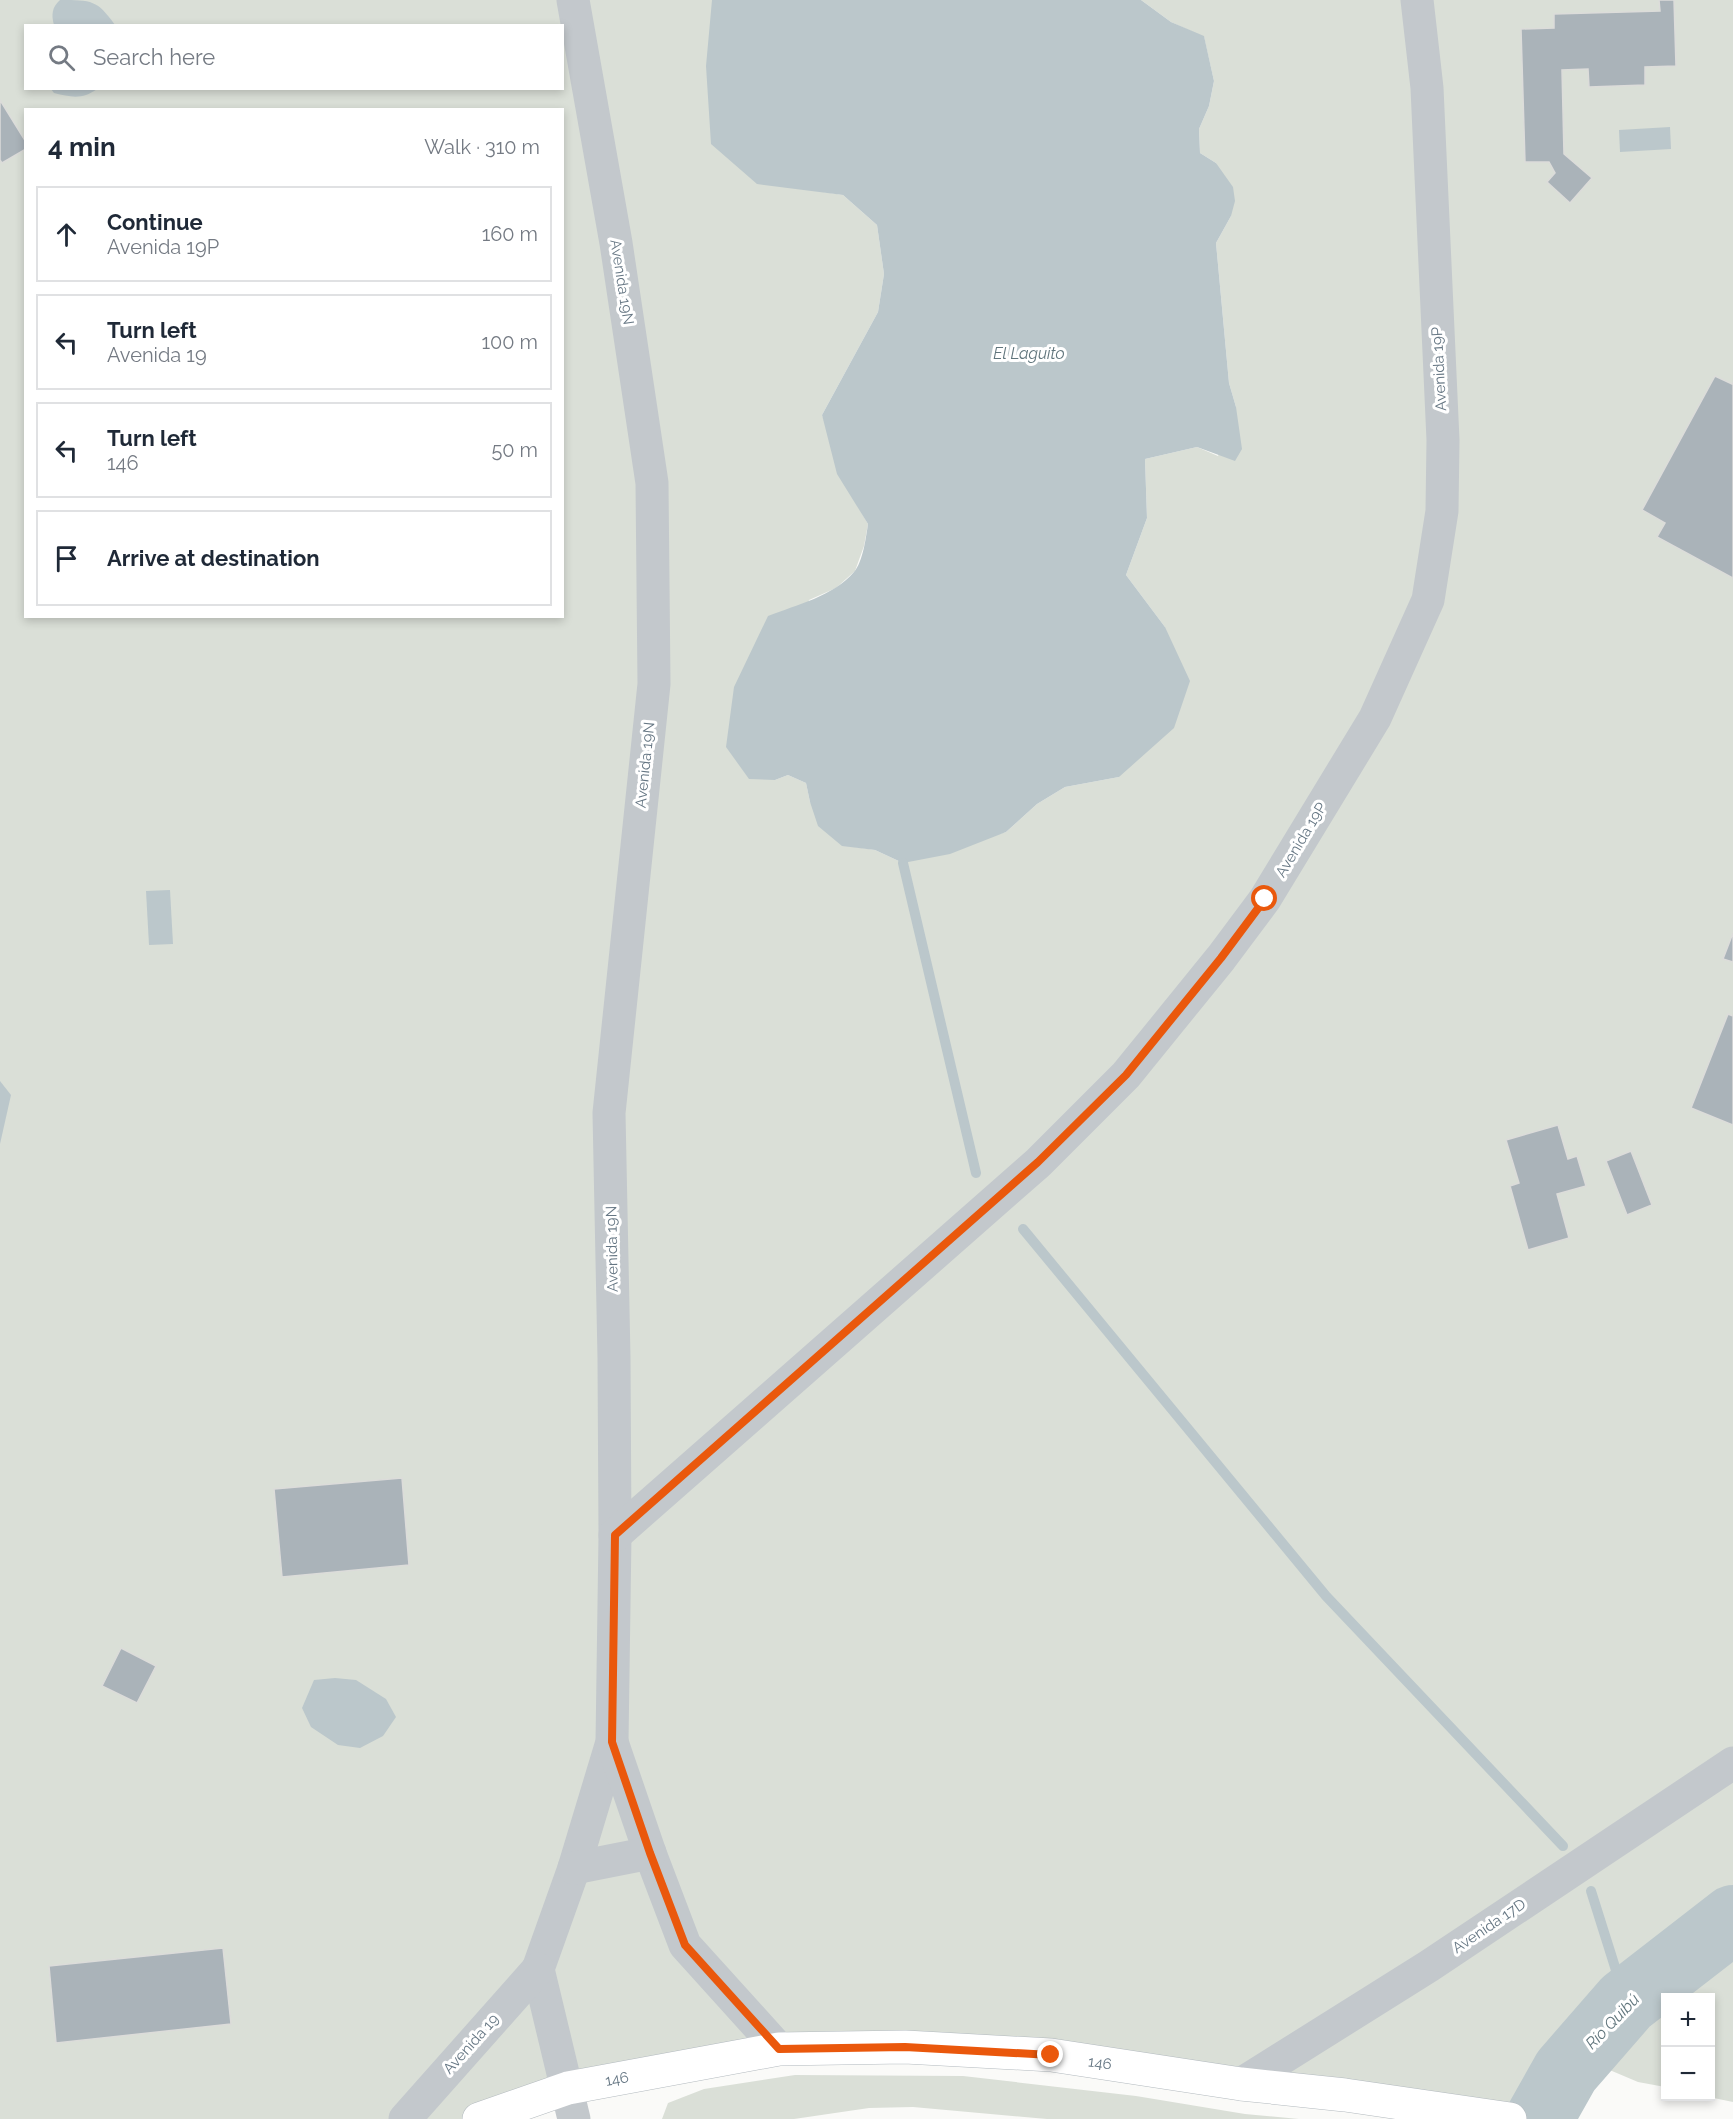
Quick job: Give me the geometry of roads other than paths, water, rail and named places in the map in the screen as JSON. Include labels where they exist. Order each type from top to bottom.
[{"type":"main road","name":"146","points":[[479,2119],[568,2088],[779,2049],[905,2047],[1051,2055],[1241,2084],[1345,2095],[1510,2119]]},
{"type":"street","name":"Avenida 19N","points":[[573,0],[616,243],[652,483],[654,684],[609,1113],[615,1535]]},
{"type":"street","name":"Avenida 19P","points":[[615,1535],[1038,1162],[1126,1075],[1221,958],[1265,899],[1375,718],[1428,600],[1442,511],[1443,440],[1427,88],[1417,0]]},
{"type":"street","name":"Avenida 19","points":[[405,2119],[538,1969],[574,1868],[612,1742],[615,1535]]},
{"type":"street","name":"Avenida 19","points":[[612,1742],[650,1853],[685,1945],[779,2049]]},
{"type":"street","name":"Avenida 17D","points":[[1241,2084],[1429,1966],[1733,1763]]},
{"type":"street","points":[[574,1868],[650,1853]]},
{"type":"street","points":[[538,1969],[574,2119]]},
{"type":"water","points":[[60,0],[87,1],[98,6],[114,24],[54,24],[55,5]]},
{"type":"water","name":"El Laguito","points":[[712,0],[1141,0],[1171,22],[1204,36],[1214,81],[1209,106],[1199,129],[1200,153],[1216,163],[1233,187],[1235,201],[1231,216],[1216,243],[1229,383],[1236,407],[1242,449],[1235,461],[1197,447],[1145,459],[1147,518],[1126,575],[1165,627],[1190,681],[1174,728],[1119,777],[1065,787],[1037,804],[1006,832],[950,854],[903,863],[875,850],[842,846],[818,826],[806,783],[788,775],[775,780],[749,779],[726,747],[734,687],[768,616],[814,599],[836,587],[854,572],[862,556],[868,524],[837,474],[822,415],[878,312],[884,274],[877,225],[843,195],[757,184],[711,144],[706,66]]},
{"type":"water","points":[[52,90],[95,90],[76,97],[54,93]]},
{"type":"water","points":[[1670,127],[1671,149],[1620,152],[1619,130]]},
{"type":"water","points":[[170,890],[173,944],[149,945],[146,891]]},
{"type":"water","points":[[0,1081],[11,1095],[0,1144]]},
{"type":"water","points":[[335,1678],[356,1680],[386,1699],[396,1717],[383,1736],[360,1748],[338,1745],[311,1727],[302,1708],[314,1680]]},
{"type":"waterway","points":[[903,863],[976,1173]]},
{"type":"waterway","points":[[1023,1229],[1326,1596],[1563,1846]]},
{"type":"waterway","points":[[1591,1891],[1626,2002]]},
{"type":"waterway","name":"Río Quibú","points":[[1539,2119],[1566,2071],[1626,2002],[1733,1919]]}]
